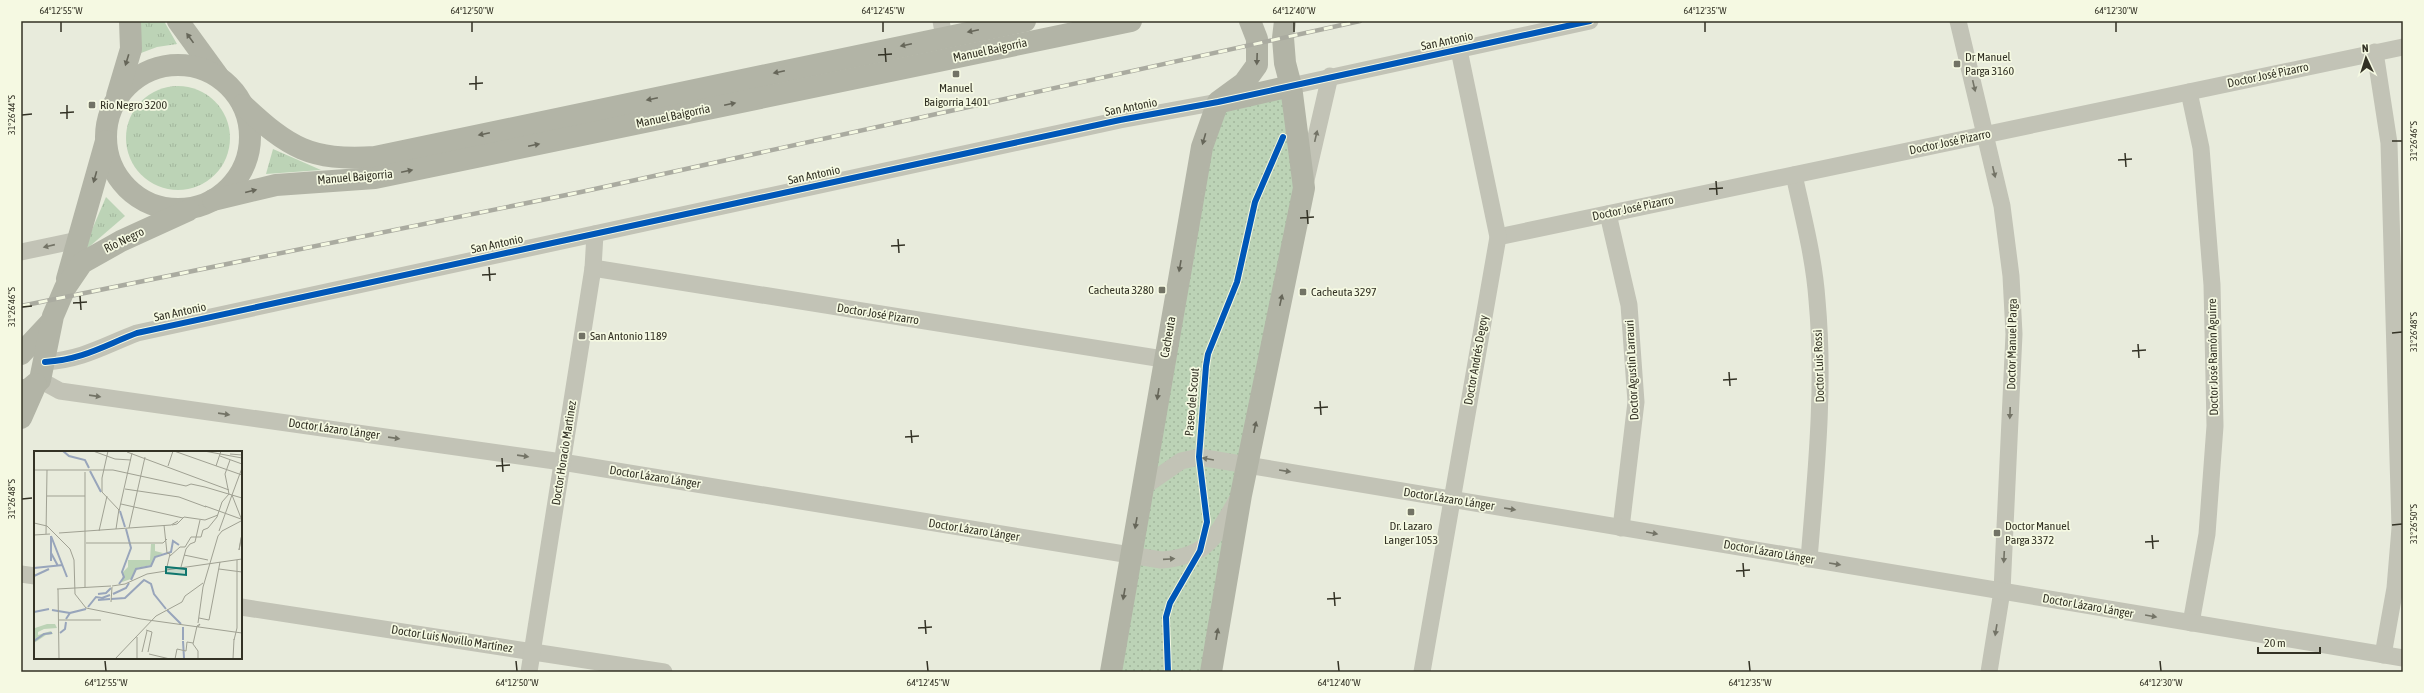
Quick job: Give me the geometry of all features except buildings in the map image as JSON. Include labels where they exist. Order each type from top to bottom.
[{"type":"main road","points":[[130,21],[131,49],[108,121],[106,140],[110,160],[119,179],[134,194],[152,204],[166,208],[203,204],[237,179],[245,166],[251,136],[249,120],[243,105],[233,90],[219,77],[178,21]]},
{"type":"main road","name":"Manuel Baigorria","points":[[243,105],[270,129],[297,148],[315,155],[347,159],[375,157],[943,29],[1025,21]]},
{"type":"main road","name":"Manuel Baigorria","points":[[203,204],[276,185],[375,178],[1131,21]]},
{"type":"main road","points":[[1218,102],[1244,83],[1257,65],[1257,39],[1250,21]]},
{"type":"main road","points":[[1211,672],[1241,495],[1304,188],[1291,86],[1285,63],[1283,38],[1285,21]]},
{"type":"main road","points":[[114,103],[134,80],[161,67],[191,66],[219,77]]},
{"type":"main road","name":"San Antonio","points":[[1218,102],[1291,86]]},
{"type":"main road","name":"Cacheuta","points":[[1111,672],[1164,359],[1202,148],[1218,102]]},
{"type":"main road","name":"Río Negro","points":[[21,418],[36,379],[50,323],[65,288],[106,140]]},
{"type":"main road","name":"Río Negro","points":[[65,288],[82,263],[95,254],[203,204]]},
{"type":"main road","name":"Río Negro","points":[[21,354],[50,323]]},
{"type":"street","name":"San Antonio","points":[[1291,86],[1330,76],[1459,50],[1590,21]]},
{"type":"street","name":"Doctor Manuel Parga","points":[[1958,21],[1985,134],[2007,236],[2014,308],[2002,591],[1989,672]]},
{"type":"street","name":"Doctor José Pizarro","points":[[1498,237],[2403,47]]},
{"type":"street","name":"Doctor Andrés Degoy","points":[[1422,672],[1498,237],[1459,50]]},
{"type":"street","points":[[2376,52],[2389,143],[2400,528],[2395,588],[2383,655]]},
{"type":"street","points":[[1304,188],[1330,76]]},
{"type":"street","name":"Doctor José Ramón Aguirre","points":[[2189,92],[2201,148],[2212,285],[2215,426],[2207,534],[2191,623]]},
{"type":"street","name":"San Antonio","points":[[36,379],[64,360],[97,352],[137,333],[1120,120],[1218,102]]},
{"type":"street","name":"Doctor Luis Rossi","points":[[1794,175],[1809,244],[1818,308],[1821,402],[1809,559]]},
{"type":"street","name":"Doctor Agustín Larrauri","points":[[1608,214],[1629,305],[1636,402],[1621,528]]},
{"type":"street","name":"Doctor Horacio Martinez","points":[[529,672],[593,268],[594,234]]},
{"type":"street","points":[[21,252],[78,240]]},
{"type":"street","name":"Doctor José Pizarro","points":[[593,268],[1164,359]]},
{"type":"street","name":"Doctor Lázaro Lánger","points":[[36,379],[60,391],[562,462],[1161,560],[1177,559],[1200,551],[1217,533],[1241,495]]},
{"type":"street","name":"Doctor Lázaro Lánger","points":[[1142,488],[1181,461],[1199,457],[2403,658]]},
{"type":"street","points":[[21,574],[34,576]]},
{"type":"street","name":"Doctor Luis Novillo Martínez","points":[[242,607],[664,672]]},
{"type":"green space","points":[[141,21],[164,21],[177,44],[157,47],[141,53]]},
{"type":"green space","points":[[178,86],[198,90],[215,101],[226,118],[230,138],[226,158],[215,175],[198,186],[178,190],[158,186],[141,175],[130,158],[126,138],[130,118],[141,101],[158,90]]},
{"type":"green space","points":[[1291,86],[1302,165],[1211,672],[1111,672],[1218,102]]},
{"type":"green space","points":[[273,149],[321,170],[266,174]]},
{"type":"green space","points":[[106,197],[125,216],[82,253]]},
{"type":"railway","points":[[21,306],[581,192],[1360,21]]},
{"type":"cycle path","points":[[45,362],[82,355],[137,333],[1120,120],[1218,102],[1590,21]]},
{"type":"cycle path","name":"Paseo del Scout","points":[[1168,672],[1166,617],[1170,603],[1200,551],[1207,522],[1199,457],[1208,354],[1237,282],[1255,202],[1283,137]]},
{"type":"place","name":"Dr Manuel Parga 3160","points":[[1957,64]]},
{"type":"place","name":"Manuel Baigorria 1401","points":[[956,74]]},
{"type":"place","name":"Rio Negro 3200","points":[[92,105]]},
{"type":"place","name":"Cacheuta 3280","points":[[1162,290]]},
{"type":"place","name":"Cacheuta 3297","points":[[1303,292]]},
{"type":"place","name":"San Antonio 1189","points":[[582,336]]},
{"type":"place","name":"Dr. Lazaro Langer 1053","points":[[1411,512]]},
{"type":"place","name":"Doctor Manuel Parga 3372","points":[[1997,533]]}]
